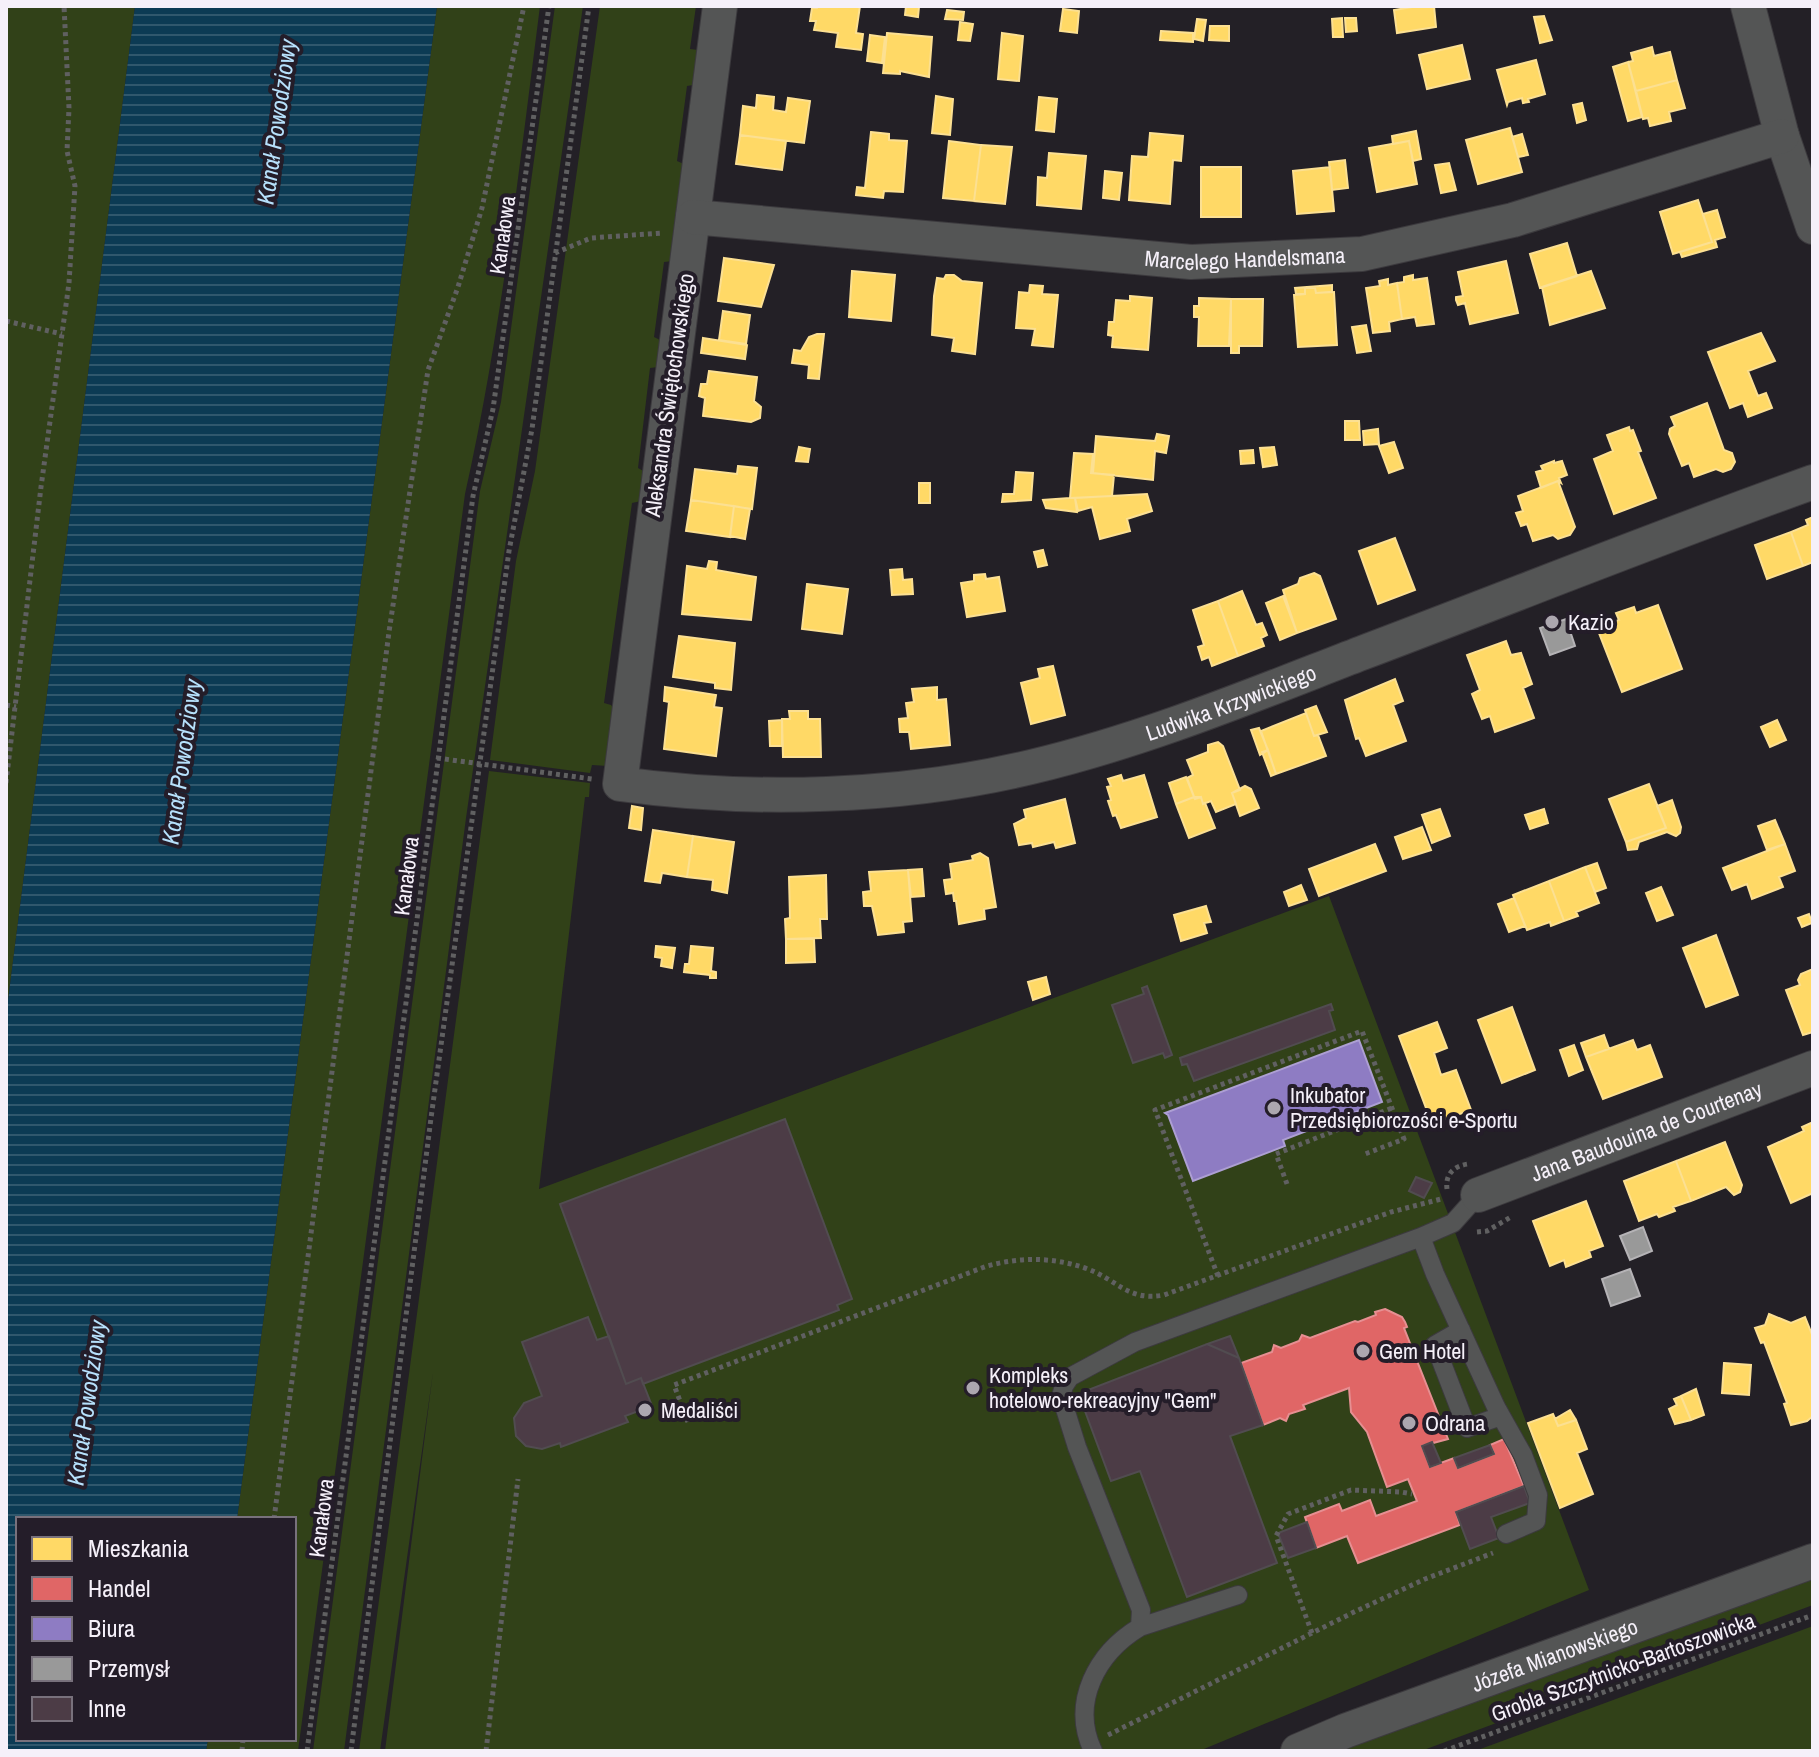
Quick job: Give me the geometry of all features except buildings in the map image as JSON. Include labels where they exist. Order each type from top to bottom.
[{"type":"street","name":"Aleksandra Świętochowskiego","points":[[620,784],[720,6]]},
{"type":"street","points":[[1748,6],[1782,136],[1813,227]]},
{"type":"street","name":"Marcelego Handelsmana","points":[[692,225],[1191,262],[1362,254],[1513,220],[1782,136]]},
{"type":"street","name":"Ludwika Krzywickiego","points":[[620,784],[682,792],[766,796],[916,788],[1030,767],[1178,723],[1813,482]]},
{"type":"street","name":"Jana Baudouina de Courtenay","points":[[1478,1195],[1813,1068]]},
{"type":"street","name":"Józefa Mianowskiego","points":[[1298,1751],[1345,1731],[1813,1561]]},
{"type":"lane","points":[[1140,1627],[1141,1610],[1134,1589],[1077,1447],[1061,1396],[1068,1380],[1135,1342],[1453,1223],[1478,1195]]},
{"type":"lane","points":[[1421,1237],[1494,1412]]},
{"type":"lane","points":[[1461,1330],[1435,1345],[1467,1428],[1494,1412],[1499,1397],[1518,1433],[1512,1435],[1538,1495],[1536,1521],[1506,1534]]},
{"type":"lane","points":[[1092,1748],[1083,1714],[1096,1667],[1111,1648],[1140,1627],[1238,1595]]},
{"type":"path","points":[[6,783],[69,283],[75,186],[67,151],[69,108],[64,6]]},
{"type":"path","points":[[274,1517],[389,632],[425,384],[482,208],[524,6]]},
{"type":"path","name":"Kanałowa","points":[[307,1751],[473,496],[493,409],[549,6]]},
{"type":"path","points":[[351,1751],[431,1118],[482,765],[509,551],[532,429],[589,6]]},
{"type":"path","points":[[555,253],[591,238],[692,225]]},
{"type":"path","points":[[6,321],[62,334]]},
{"type":"path","points":[[6,705],[16,707]]},
{"type":"path","points":[[437,758],[620,784]]},
{"type":"path","points":[[1218,1276],[1155,1110],[1362,1031],[1404,1139],[1365,1154]]},
{"type":"path","points":[[1287,1184],[1276,1154],[1392,1108]]},
{"type":"path","points":[[688,1422],[674,1385],[987,1266],[1033,1258],[1059,1261],[1093,1271],[1137,1296],[1147,1298],[1218,1276],[1391,1212],[1443,1199],[1478,1195]]},
{"type":"path","points":[[486,1751],[518,1479]]},
{"type":"path","points":[[1312,1633],[1276,1536],[1288,1514],[1351,1490],[1412,1494]]},
{"type":"path","points":[[1092,1748],[1312,1633],[1425,1579],[1506,1547],[1506,1534]]},
{"type":"path","name":"Grobla Szczytnicko-Bartoszowicka","points":[[1444,1751],[1813,1615]]},
{"type":"green space","points":[[6,6],[135,6],[6,1016]]},
{"type":"green space","points":[[437,6],[540,6],[499,312],[465,494],[298,1751],[206,1751],[208,1741],[296,1741],[296,1517],[237,1517]]},
{"type":"green space","points":[[555,6],[583,6],[466,818],[344,1751],[313,1751],[480,491],[501,402]]},
{"type":"green space","points":[[600,6],[696,6],[690,49],[698,50],[693,85],[687,86],[677,161],[686,165],[673,261],[664,262],[654,337],[662,341],[658,367],[650,368],[638,468],[645,472],[641,501],[632,503],[604,703],[615,710],[608,766],[592,765],[590,773],[490,760],[516,561],[535,471]]},
{"type":"green space","name":"Kompleks hotelowo-rekreacyjny \"Gem\"","points":[[489,771],[590,783],[589,797],[585,797],[539,1189],[1329,896],[1589,1590],[1199,1751],[385,1751],[433,1372],[380,1751],[359,1751]]},
{"type":"green space","points":[[1813,1575],[1813,1605],[1421,1751],[1341,1751],[1587,1655]]},
{"type":"green space","points":[[1813,1626],[1813,1751],[1475,1751]]},
{"type":"water","name":"Kanał Powodziowy","points":[[135,6],[437,6],[237,1517],[16,1517],[16,1741],[208,1741],[206,1751],[6,1751],[6,1016]]},
{"type":"place","name":"Kazio","points":[[1552,622]]},
{"type":"place","name":"Inkubator Przedsiębiorczości e-Sportu","points":[[1274,1108]]},
{"type":"place","name":"Gem Hotel","points":[[1363,1351]]},
{"type":"place","name":"Kompleks hotelowo-rekreacyjny \"Gem\"","points":[[973,1388]]},
{"type":"place","name":"Medaliści","points":[[645,1410]]},
{"type":"place","name":"Odrana","points":[[1409,1423]]}]
